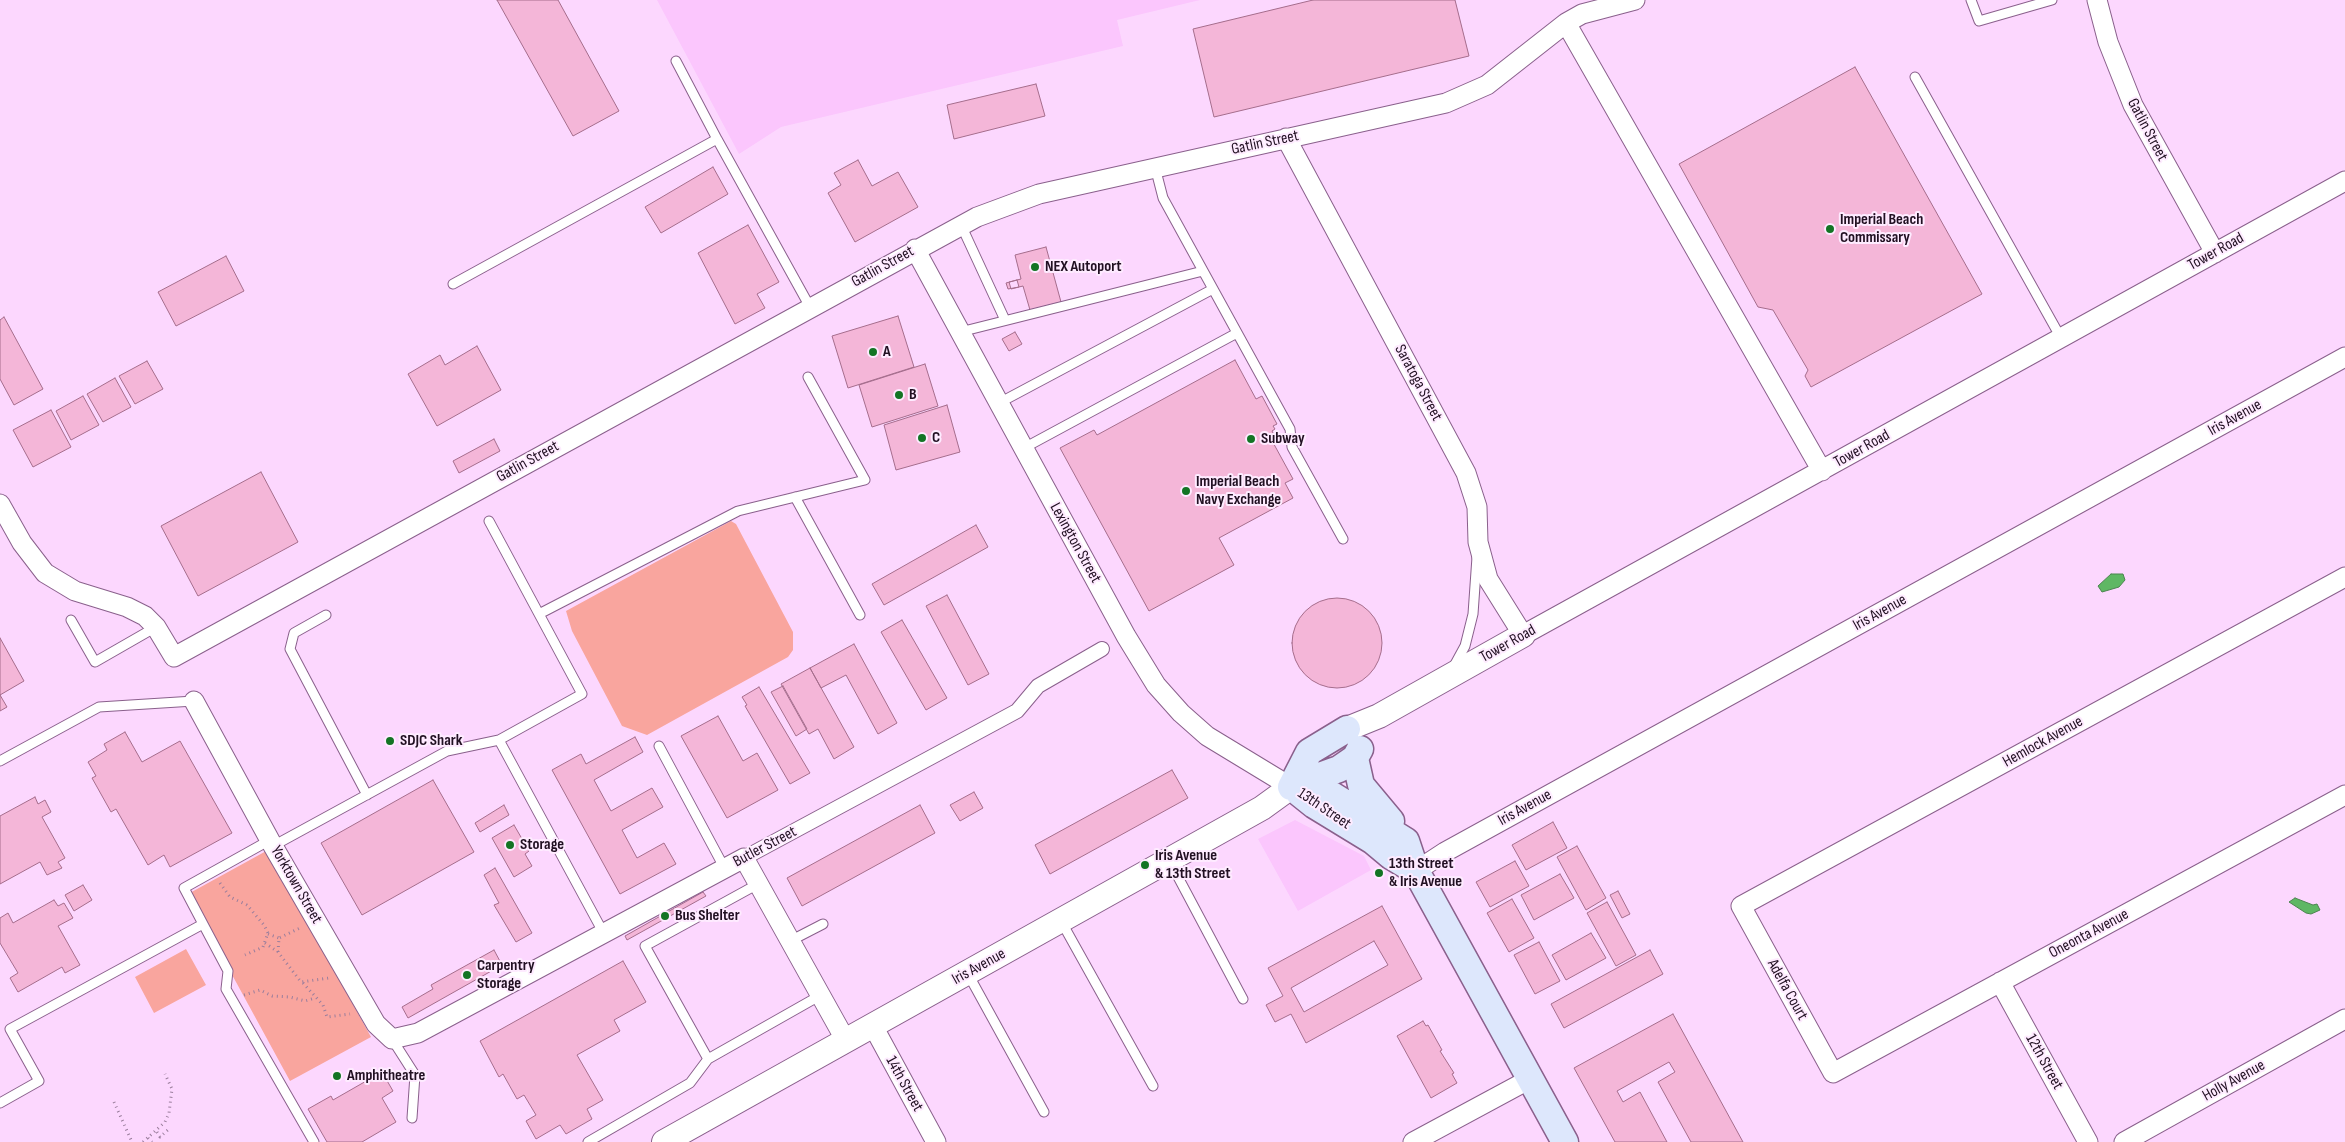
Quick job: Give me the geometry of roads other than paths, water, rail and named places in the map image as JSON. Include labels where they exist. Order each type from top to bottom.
[{"type":"main road","points":[[1354,746],[1361,785],[1406,841],[1416,871],[1564,1142]]},
{"type":"main road","name":"Tower Road","points":[[1291,786],[1339,770],[1354,746]]},
{"type":"main road","name":"13th Street","points":[[1291,786],[1314,805],[1373,841],[1391,856],[1416,871]]},
{"type":"main road","name":"13th Street","points":[[1291,786],[1329,793],[1406,841]]},
{"type":"street","name":"Gatlin Street","points":[[156,626],[174,657],[961,225],[1013,202],[1039,194],[1446,102],[1465,96],[1487,85],[1566,23],[1582,14],[1635,0]]},
{"type":"street","name":"Gatlin Street","points":[[2100,1],[2108,42],[2133,104],[2215,253]]},
{"type":"street","points":[[1566,23],[1822,472]]},
{"type":"street","name":"Saratoga Street","points":[[1286,138],[1466,473],[1477,507],[1478,542],[1488,579],[1523,635]]},
{"type":"street","name":"Tower Road","points":[[1354,746],[1379,716],[2345,181]]},
{"type":"street","name":"Lexington Street","points":[[916,250],[1126,636],[1156,685],[1180,713],[1207,736],[1291,786]]},
{"type":"street","name":"Iris Avenue","points":[[1416,871],[1453,848],[2345,357]]},
{"type":"street","points":[[0,504],[22,543],[45,573],[74,591],[127,606],[145,616],[156,626]]},
{"type":"street","name":"Hemlock Avenue","points":[[1741,906],[2345,577]]},
{"type":"street","name":"Butler Street","points":[[392,1039],[418,1033],[1017,710],[1038,686],[1102,649]]},
{"type":"street","name":"Yorktown Street","points":[[194,701],[368,1012],[376,1024],[392,1039]]},
{"type":"street","name":"Iris Avenue","points":[[664,1142],[968,974],[1262,808],[1291,786]]},
{"type":"street","name":"Oneonta Avenue","points":[[1833,1073],[2345,795]]},
{"type":"street","points":[[744,858],[846,1041]]},
{"type":"street","name":"Adelfa Court","points":[[1741,906],[1833,1073]]},
{"type":"street","name":"12th Street","points":[[2000,982],[2088,1142]]},
{"type":"street","name":"Holly Avenue","points":[[2124,1142],[2345,1019]]},
{"type":"street","name":"14th Street","points":[[872,1026],[936,1142]]},
{"type":"street","points":[[1413,1142],[1530,1079]]},
{"type":"lane","points":[[1971,0],[1979,21],[2052,0]]},
{"type":"lane","points":[[676,61],[810,307]]},
{"type":"lane","points":[[1915,77],[2061,338]]},
{"type":"lane","points":[[453,284],[717,139]]},
{"type":"lane","points":[[1156,167],[1163,198],[1290,429],[1292,447],[1343,539]]},
{"type":"lane","points":[[961,225],[1005,320]]},
{"type":"lane","points":[[960,332],[1203,270]]},
{"type":"lane","points":[[999,404],[1213,289]]},
{"type":"lane","points":[[1024,448],[1237,333]]},
{"type":"lane","points":[[539,614],[738,511],[865,480],[808,377]]},
{"type":"lane","points":[[795,497],[860,615]]},
{"type":"lane","points":[[314,1142],[226,989],[228,971],[184,888],[367,795],[447,751],[499,740],[582,694],[489,521]]},
{"type":"lane","points":[[1447,679],[1465,646],[1473,614],[1478,542]]},
{"type":"lane","points":[[326,615],[294,633],[290,649],[367,795]]},
{"type":"lane","points":[[71,620],[95,662],[156,626]]},
{"type":"lane","points":[[0,761],[99,707],[194,701]]},
{"type":"lane","points":[[499,740],[603,932]]},
{"type":"lane","points":[[659,746],[725,869]]},
{"type":"lane","points":[[1169,860],[1243,999]]},
{"type":"lane","points":[[708,1059],[645,946],[758,884]]},
{"type":"lane","points":[[1061,921],[1153,1086]]},
{"type":"lane","points":[[0,1103],[39,1081],[10,1029],[202,924]]},
{"type":"lane","points":[[790,941],[823,924]]},
{"type":"lane","points":[[968,974],[1044,1112]]},
{"type":"lane","points":[[588,1142],[690,1083],[708,1059],[822,995]]},
{"type":"lane","points":[[392,1039],[415,1075],[412,1118]]},
{"type":"place","name":"Imperial Beach Commissary","points":[[1830,229]]},
{"type":"place","name":"NEX Autoport","points":[[1035,267]]},
{"type":"place","name":"A","points":[[873,352]]},
{"type":"place","name":"B","points":[[899,395]]},
{"type":"place","name":"C","points":[[922,438]]},
{"type":"place","name":"Subway","points":[[1251,439]]},
{"type":"place","name":"Imperial Beach Navy Exchange","points":[[1186,491]]},
{"type":"place","name":"SDJC Shark","points":[[390,741]]},
{"type":"place","name":"Storage","points":[[510,845]]},
{"type":"place","name":"Iris Avenue & 13th Street","points":[[1145,865]]},
{"type":"place","name":"13th Street & Iris Avenue","points":[[1379,873]]},
{"type":"place","name":"Bus Shelter","points":[[665,916]]},
{"type":"place","name":"Carpentry Storage","points":[[467,975]]},
{"type":"place","name":"Amphitheatre","points":[[337,1076]]}]
